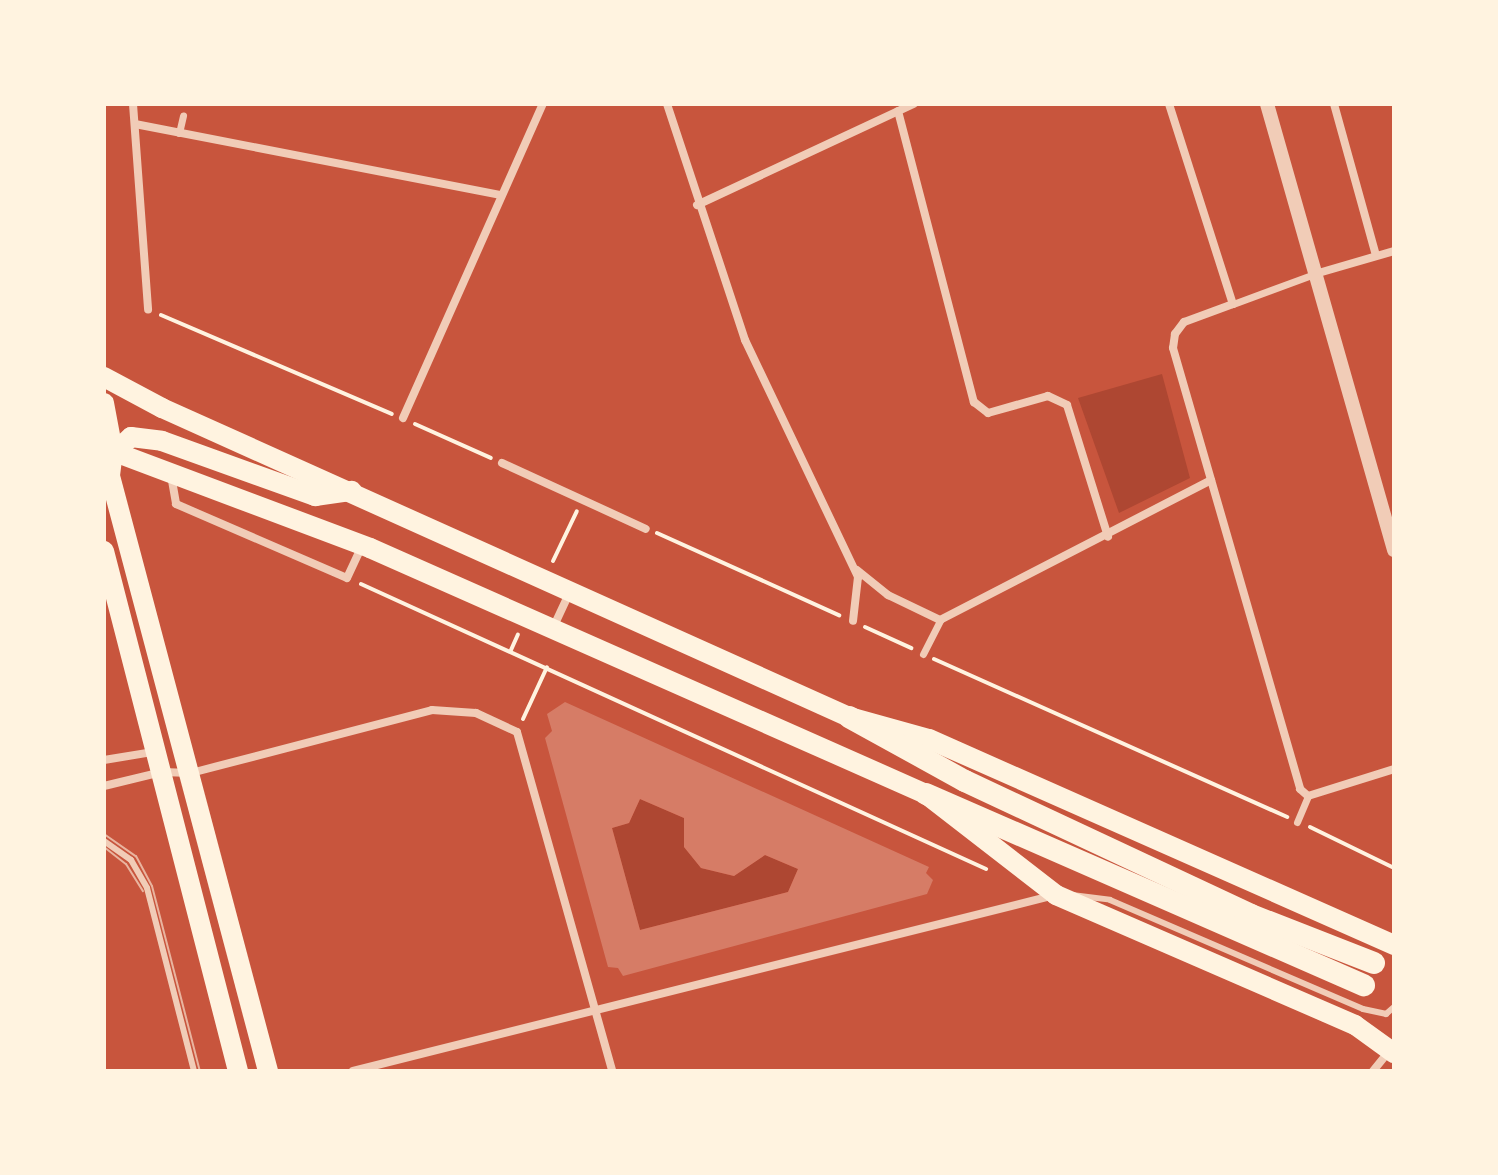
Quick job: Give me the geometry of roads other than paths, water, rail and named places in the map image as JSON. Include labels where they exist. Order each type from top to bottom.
[{"type":"highway","points":[[849,717],[965,781],[1251,915],[1374,963]]},
{"type":"highway","points":[[926,794],[1364,985]]},
{"type":"main road","points":[[104,377],[849,717],[929,739],[1394,945]]},
{"type":"main road","points":[[104,403],[110,476],[169,767],[238,1071]]},
{"type":"main road","points":[[107,454],[131,437],[162,441],[315,496],[352,491]]},
{"type":"main road","points":[[107,454],[170,471],[363,545],[926,794],[1056,895],[1355,1025],[1393,1049]]},
{"type":"main road","points":[[104,551],[169,767],[268,1071]]},
{"type":"street","points":[[133,104],[148,309]]},
{"type":"street","points":[[403,418],[543,104]]},
{"type":"street","points":[[667,104],[697,205],[745,340],[855,568],[858,587],[853,621]]},
{"type":"street","points":[[697,205],[914,104]]},
{"type":"street","points":[[1169,104],[1233,304]]},
{"type":"street","points":[[1267,104],[1394,550]]},
{"type":"street","points":[[1334,104],[1376,255]]},
{"type":"street","points":[[898,111],[974,402],[988,413],[1048,396],[1067,405],[1108,537]]},
{"type":"street","points":[[179,133],[183,115]]},
{"type":"street","points":[[135,124],[501,195]]},
{"type":"street","points":[[1308,796],[1300,789],[1293,770],[1173,341],[1179,327],[1233,304],[1314,274],[1394,251]]},
{"type":"street","points":[[502,463],[646,529]]},
{"type":"street","points":[[170,471],[176,504],[347,578],[363,545]]},
{"type":"street","points":[[923,654],[940,620],[1108,537],[1211,480]]},
{"type":"street","points":[[855,568],[888,595],[940,620]]},
{"type":"street","points":[[552,629],[570,590]]},
{"type":"street","points":[[104,786],[169,767],[432,710],[476,713],[517,732],[612,1071]]},
{"type":"street","points":[[104,760],[169,767]]},
{"type":"street","points":[[1297,822],[1308,796],[1394,769]]},
{"type":"street","points":[[353,1071],[1056,895]]},
{"type":"street","points":[[1373,1071],[1393,1049]]},
{"type":"lane","points":[[104,841],[131,860],[147,888],[194,1071]]},
{"type":"lane","points":[[1056,895],[1110,900],[1363,1009],[1386,1014],[1394,1007]]},
{"type":"tram line","points":[[104,834],[136,856],[152,886],[200,1071]]},
{"type":"tram line","points":[[104,847],[126,864],[143,891]]}]
